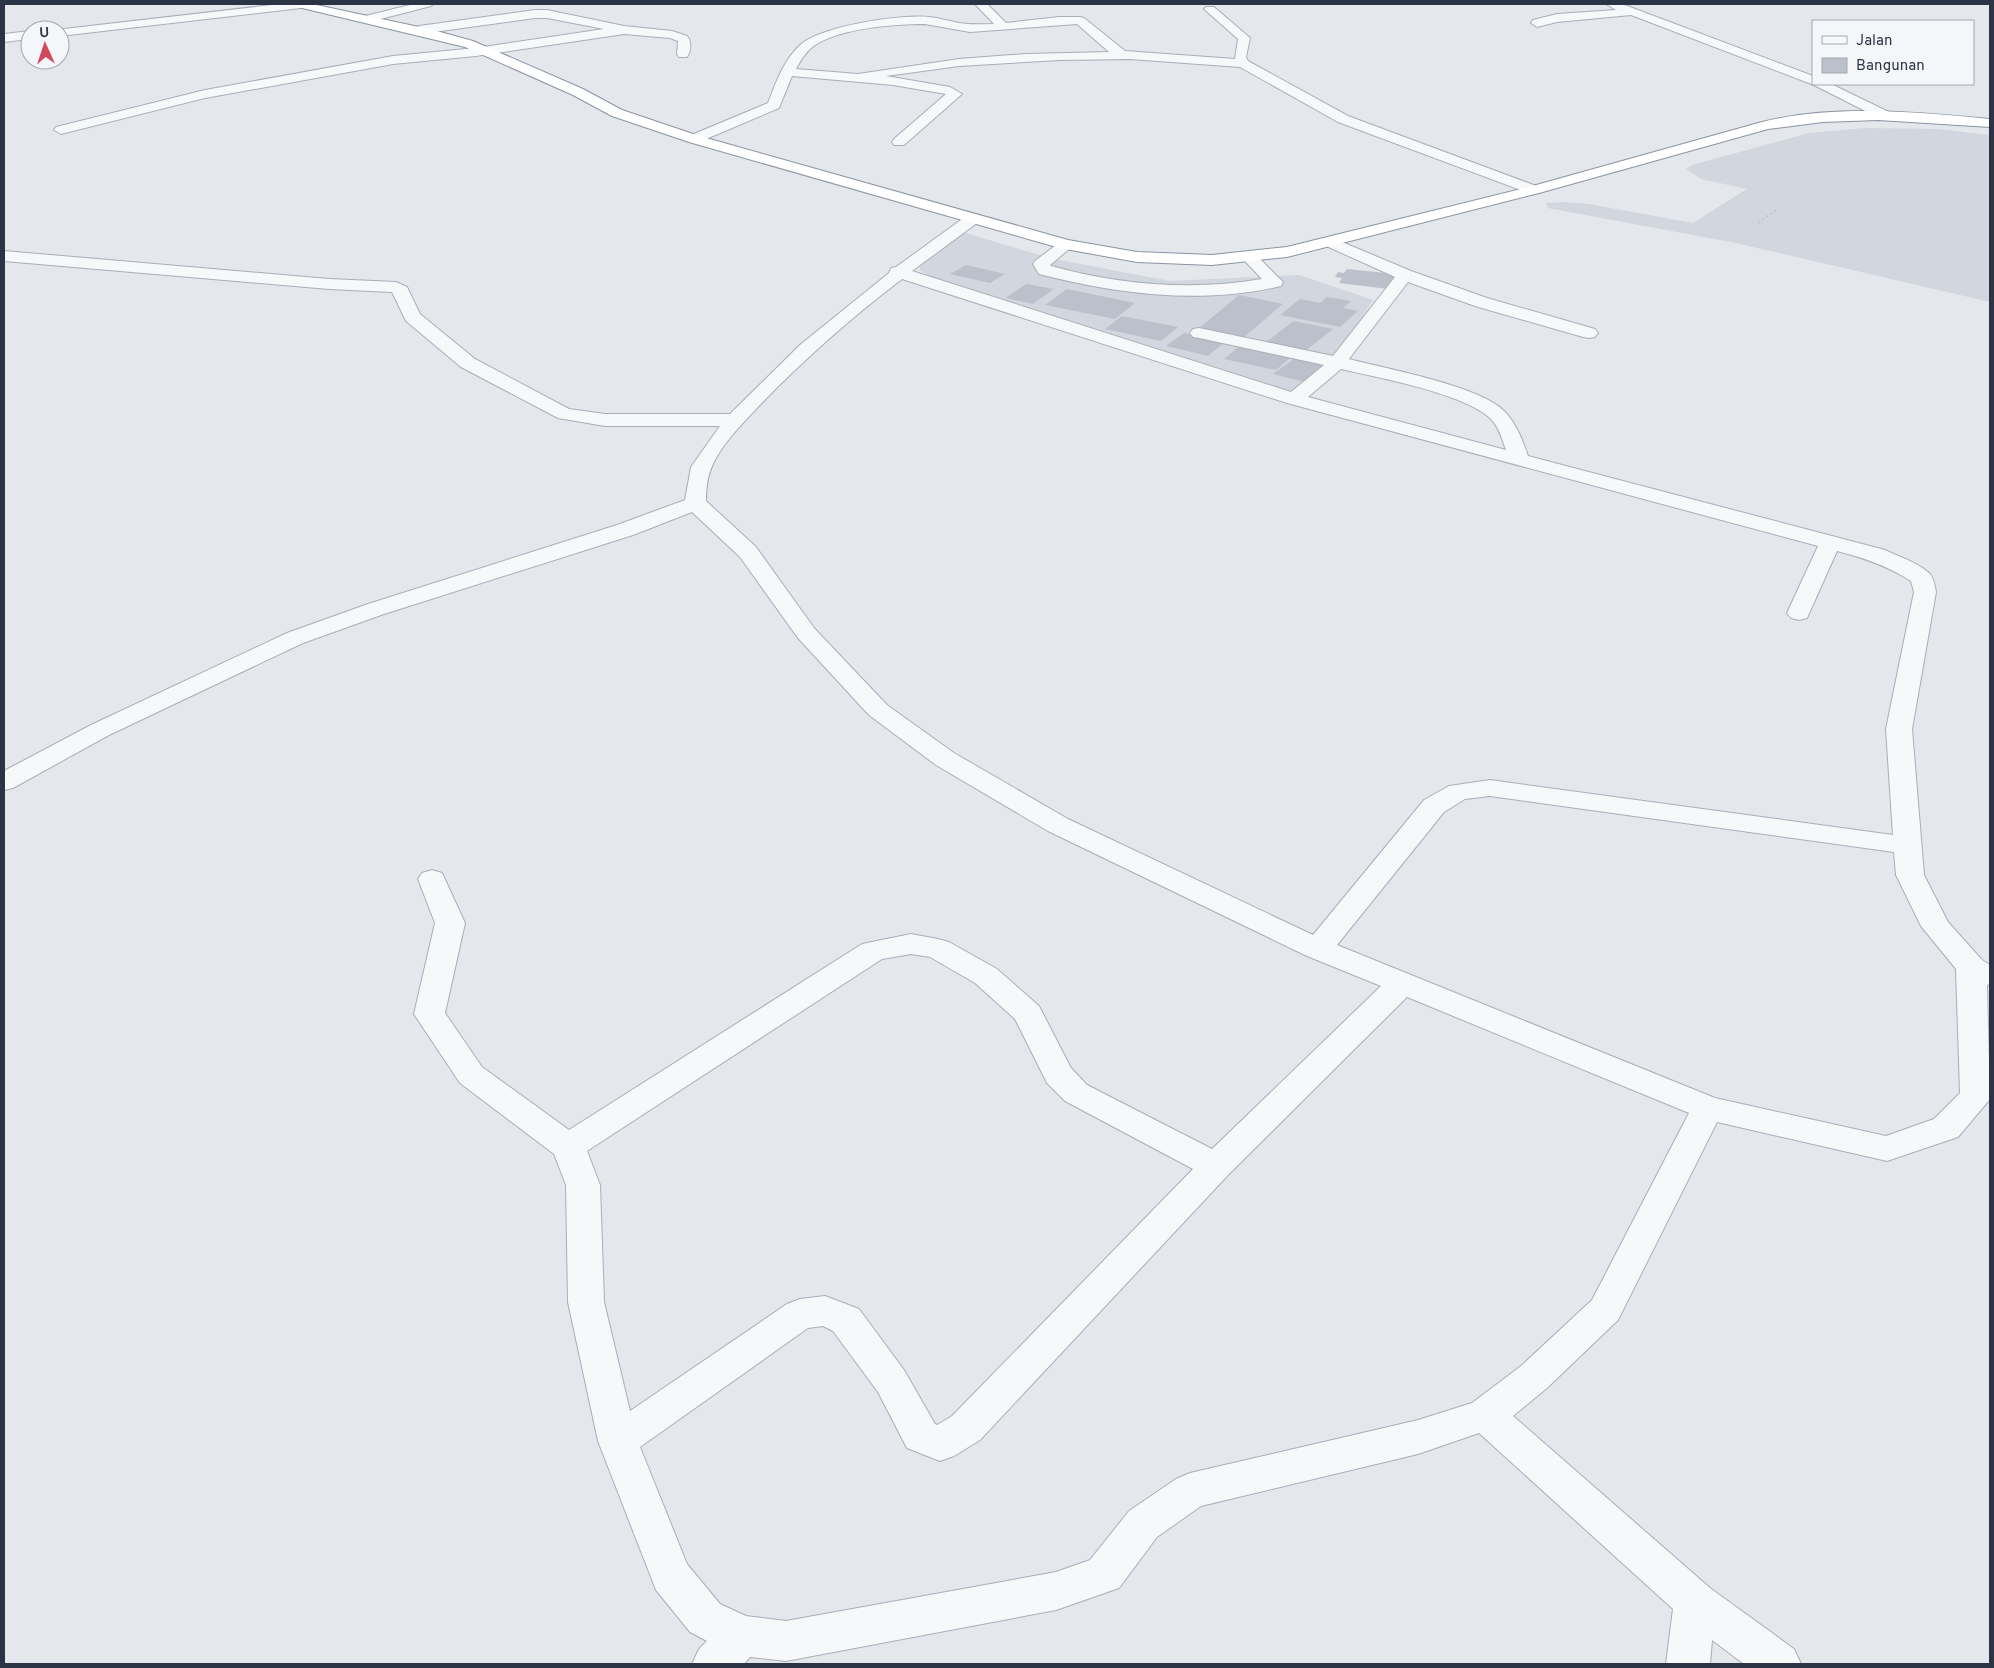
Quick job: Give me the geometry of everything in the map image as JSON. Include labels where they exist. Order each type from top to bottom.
[{"type":"highway","points":[[300,4],[452,38],[484,50],[578,92],[617,113],[694,139],[970,220],[1066,245],[1137,257],[1203,260],[1286,252],[1534,190],[1767,125],[1813,118],[1886,116],[1990,123]]},
{"type":"street","points":[[70,31],[300,4]]},
{"type":"street","points":[[365,19],[427,4]]},
{"type":"street","points":[[981,4],[1003,27]]},
{"type":"street","points":[[1612,4],[1812,81]]},
{"type":"street","points":[[1210,9],[1244,38],[1240,57],[1243,63]]},
{"type":"street","points":[[1537,23],[1557,18],[1630,12]]},
{"type":"street","points":[[419,30],[535,14],[552,15],[624,30],[672,35],[683,39],[685,45],[683,54]]},
{"type":"street","points":[[694,139],[774,105],[787,72],[805,47],[817,40],[887,23],[927,20],[957,27],[984,28],[1080,21],[1116,52],[1131,56]]},
{"type":"street","points":[[984,28],[1004,58]]},
{"type":"street","points":[[61,130],[205,94],[393,60],[484,50],[624,30]]},
{"type":"street","points":[[4,38],[20,36]]},
{"type":"street","points":[[858,78],[937,65],[1004,58],[1131,56],[1243,63],[1342,119],[1534,190]]},
{"type":"street","points":[[787,72],[893,81],[950,91],[955,94],[899,142]]},
{"type":"street","points":[[1823,85],[1886,116]]},
{"type":"street","points":[[695,503],[696,486],[703,463],[736,420],[784,369],[897,272],[970,220]]},
{"type":"street","points":[[1330,242],[1405,275],[1480,302],[1589,333]]},
{"type":"street","points":[[1066,245],[1041,264],[1045,270],[1063,276],[1145,288],[1202,289],[1275,282],[1249,257]]},
{"type":"street","points":[[4,256],[329,284],[396,287],[401,291],[412,317],[468,363],[548,407],[565,414],[605,420],[736,420]]},
{"type":"street","points":[[13,271],[41,260]]},
{"type":"street","points":[[695,503],[748,552],[806,633],[878,710],[945,759],[1058,825],[1318,949],[1708,1108],[1887,1149],[1946,1128],[1976,1096],[1981,972],[1936,926],[1910,875],[1898,729],[1925,592],[1921,578],[1904,567],[1877,555],[1294,399],[897,272]]},
{"type":"street","points":[[1294,399],[1338,362],[1405,275]]},
{"type":"street","points":[[1199,333],[1338,362],[1468,396],[1498,414],[1508,428],[1520,460]]},
{"type":"street","points":[[4,782],[100,730],[295,638],[376,609],[625,530],[695,503]]},
{"type":"street","points":[[1799,613],[1830,543]]},
{"type":"street","points":[[1318,949],[1434,806],[1458,792],[1490,788],[1908,845]]},
{"type":"street","points":[[432,879],[450,922],[429,1014],[471,1075],[568,1148],[584,1185],[586,1302],[618,1441],[671,1576],[728,1650],[1056,1591],[1104,1574],[1143,1524],[1190,1491],[1418,1436],[1485,1415],[1534,1377],[1605,1310],[1708,1108]]},
{"type":"street","points":[[568,1148],[873,951],[910,944],[938,949],[986,976],[1028,1013],[1058,1075],[1076,1094],[1216,1166]]},
{"type":"street","points":[[618,1441],[800,1314],[825,1311],[846,1320],[891,1381],[921,1436],[940,1444],[966,1428],[1216,1166],[1402,984]]},
{"type":"street","points":[[1485,1415],[1695,1602],[1779,1664]]},
{"type":"street","points":[[1688,1664],[1695,1602]]},
{"type":"path","points":[[1758,223],[1776,210]]},
{"type":"shaded area","points":[[1864,128],[1938,129],[1990,135],[1990,302],[1736,243],[1548,208],[1546,203],[1589,204],[1693,223],[1747,189],[1701,179],[1686,169],[1692,165],[1809,133]]},
{"type":"shaded area","points":[[963,232],[1049,258],[1170,281],[1299,275],[1373,300],[1333,364],[1293,392],[930,277],[920,270],[920,262]]},
{"type":"building","points":[[966,265],[1005,274],[990,283],[950,274]]},
{"type":"building","points":[[1347,269],[1395,274],[1388,289],[1339,283],[1342,278],[1335,277],[1338,272],[1344,273]]},
{"type":"building","points":[[1026,284],[1054,289],[1033,304],[1006,298]]},
{"type":"building","points":[[1067,289],[1135,303],[1115,319],[1045,305]]},
{"type":"building","points":[[1239,295],[1283,304],[1243,338],[1198,329]]},
{"type":"building","points":[[1327,297],[1351,301],[1343,308],[1358,311],[1340,327],[1280,315],[1300,299],[1320,303]]},
{"type":"building","points":[[1122,316],[1178,327],[1161,341],[1105,329]]},
{"type":"building","points":[[1294,321],[1333,329],[1305,351],[1266,342]]},
{"type":"building","points":[[1184,333],[1225,342],[1208,356],[1166,346]]},
{"type":"building","points":[[1238,347],[1290,358],[1276,370],[1224,359]]},
{"type":"building","points":[[1298,356],[1330,364],[1305,382],[1273,374]]}]
